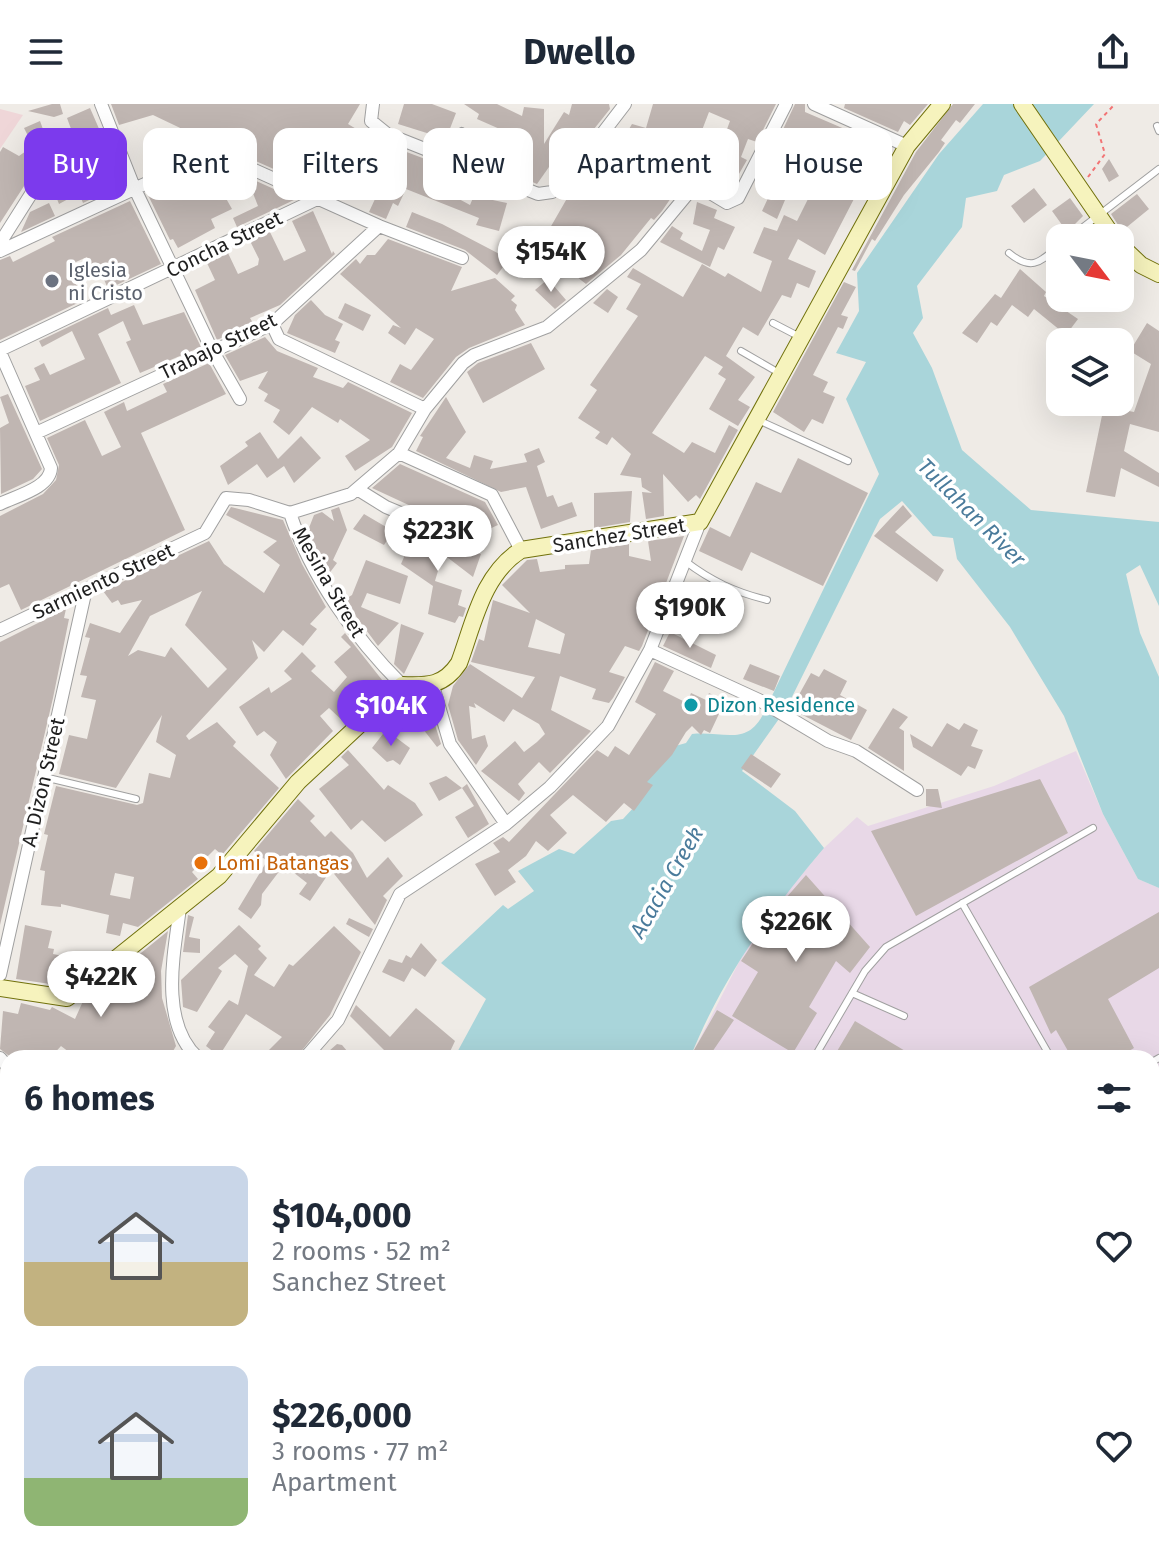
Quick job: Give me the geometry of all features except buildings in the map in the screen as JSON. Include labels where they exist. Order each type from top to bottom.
[{"type":"street","points":[[101,104],[109,128]]},
{"type":"street","points":[[373,104],[371,121],[378,128],[423,146]]},
{"type":"street","points":[[533,193],[552,192],[579,164],[625,104]]},
{"type":"street","name":"Mesina Street","points":[[205,533],[226,498],[249,500],[290,513],[357,489],[399,453],[425,409],[463,363],[474,355],[547,327],[641,250],[690,191],[702,188],[727,203],[738,198],[786,104]]},
{"type":"street","points":[[814,104],[907,146]]},
{"type":"street","name":"Sanchez Street","points":[[521,550],[700,522],[799,336],[907,146],[942,104]]},
{"type":"street","points":[[1022,104],[1105,224]]},
{"type":"street","points":[[0,251],[214,152],[273,179]]},
{"type":"street","points":[[127,171],[212,350],[240,399]]},
{"type":"street","points":[[0,243],[27,200]]},
{"type":"street","name":"Concha Street","points":[[0,351],[315,200]]},
{"type":"street","points":[[319,200],[462,258]]},
{"type":"street","name":"Trabajo Street","points":[[36,433],[272,324],[379,226]]},
{"type":"street","points":[[1134,258],[1159,274]]},
{"type":"street","points":[[272,324],[279,339],[425,409]]},
{"type":"street","points":[[0,351],[51,468],[50,476],[44,483],[0,504]]},
{"type":"street","points":[[0,988],[67,998],[219,876],[298,782],[402,685],[433,686],[451,675],[459,663],[493,573],[521,550],[492,495],[399,453]]},
{"type":"street","points":[[357,489],[386,507],[441,530]]},
{"type":"street","name":"Mesina Street","points":[[290,513],[298,538],[342,613],[375,658],[402,685]]},
{"type":"street","points":[[312,1050],[338,1020],[400,894],[506,824],[550,787],[608,726],[650,650],[700,522]]},
{"type":"street","name":"Sarmiento Street","points":[[0,630],[205,533]]},
{"type":"street","name":"A. Dizon Street","points":[[0,975],[86,589]]},
{"type":"street","points":[[650,650],[759,700],[828,741],[856,751],[917,790]]},
{"type":"street","points":[[433,686],[450,744],[506,824]]},
{"type":"street","points":[[180,908],[174,961],[175,1013],[183,1040],[191,1050]]},
{"type":"lane","points":[[1086,224],[1159,169]]},
{"type":"lane","points":[[1009,253],[1023,264],[1032,264],[1046,254]]},
{"type":"lane","points":[[773,323],[799,336]]},
{"type":"lane","points":[[741,351],[779,373]]},
{"type":"lane","points":[[755,418],[848,461]]},
{"type":"lane","points":[[685,560],[717,583],[767,600]]},
{"type":"lane","points":[[44,777],[136,799]]},
{"type":"lane","points":[[819,1050],[852,993],[886,947],[1093,828]]},
{"type":"lane","points":[[962,903],[1046,1050]]},
{"type":"lane","points":[[852,993],[904,1016]]},
{"type":"path","points":[[1080,187],[1105,154],[1096,124],[1115,104]]},
{"type":"shaded area","points":[[0,109],[23,115],[0,149]]},
{"type":"shaded area","points":[[1076,751],[1103,814],[1138,879],[1159,888],[1159,1050],[694,1050],[739,962],[769,913],[824,848],[857,817],[868,826],[994,786]]},
{"type":"water","name":"Tullahan River","points":[[983,104],[1094,104],[1040,161],[1004,175],[997,191],[966,198],[962,227],[917,286],[923,318],[913,333],[932,368],[962,450],[1031,510],[1159,522],[1159,606],[1140,565],[1126,574],[1140,633],[1159,677],[1159,888],[1138,879],[1103,814],[1064,716],[1010,627],[957,559],[953,538],[933,536],[902,501],[880,519],[786,709],[769,702],[879,474],[846,399],[866,362],[836,353],[859,311],[857,273],[939,154]]},
{"type":"water","name":"Acacia Creek","points":[[766,708],[781,716],[742,771],[795,811],[824,848],[748,947],[694,1050],[458,1050],[486,999],[441,963],[503,905],[508,909],[534,891],[518,871],[559,849],[574,854],[611,821],[623,819],[635,806],[661,750],[686,743],[692,734],[744,733],[759,720]]},
{"type":"place","name":"Iglesia ni Cristo","points":[[52,281]]},
{"type":"place","name":"Dizon Residence","points":[[691,705]]},
{"type":"place","name":"Lomi Batangas","points":[[201,863]]}]
